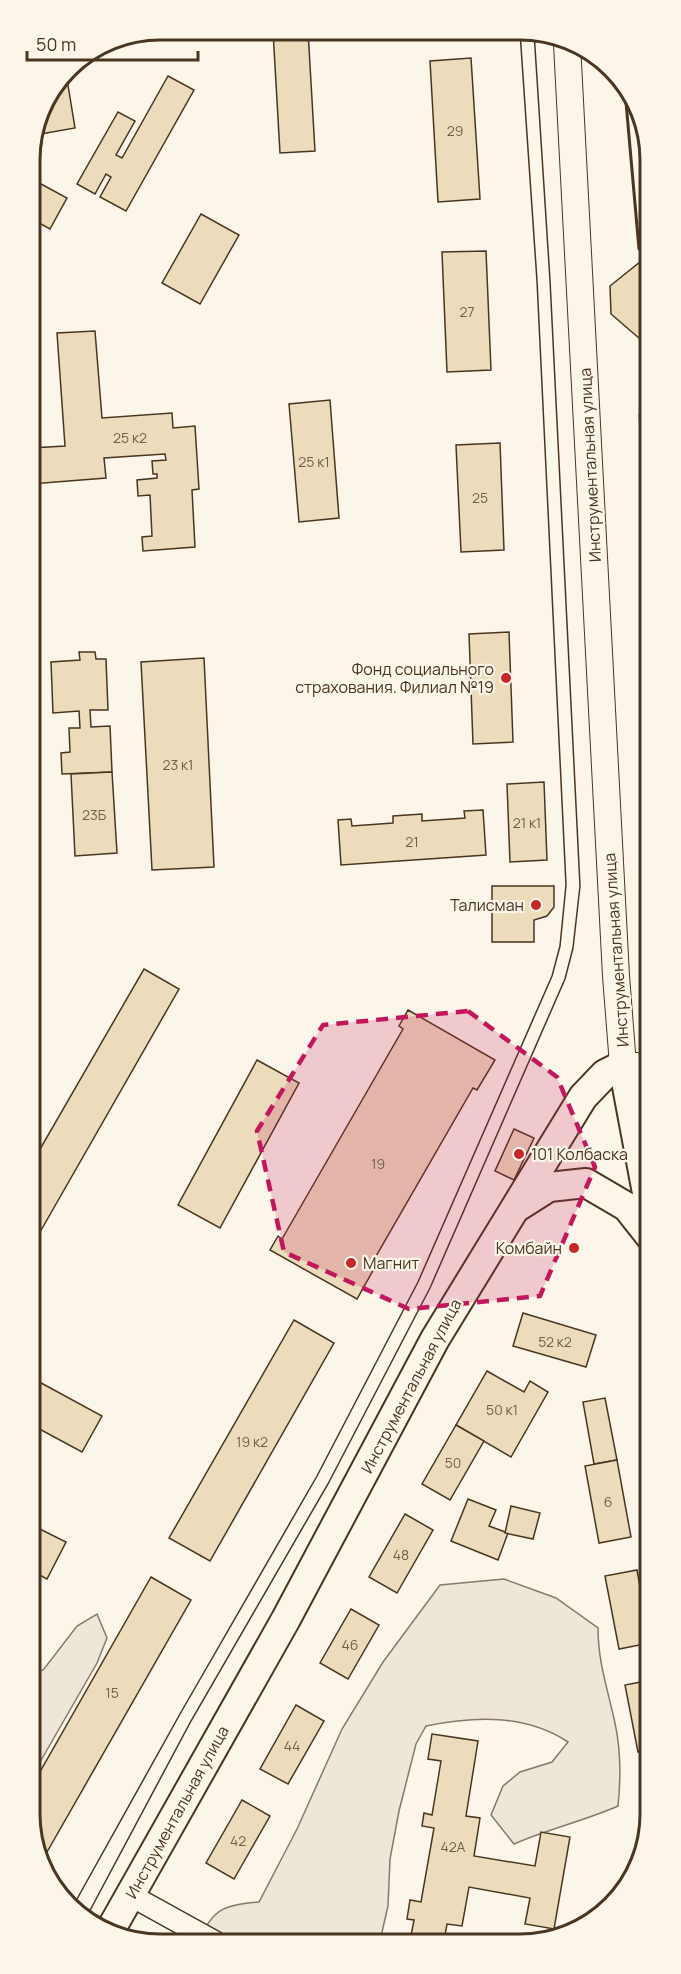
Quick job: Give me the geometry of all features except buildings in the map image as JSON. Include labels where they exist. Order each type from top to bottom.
[{"type":"main road","points":[[637,1066],[640,1099]]},
{"type":"main road","name":"Инструментальная улица","points":[[114,1924],[286,1619],[435,1339],[512,1210],[583,1097],[604,1074],[637,1066]]},
{"type":"main road","points":[[512,1210],[549,1187],[586,1183],[627,1208],[640,1224]]},
{"type":"street","name":"Инструментальная улица","points":[[567,50],[616,976],[637,1066]]},
{"type":"street","points":[[130,1895],[201,1934]]},
{"type":"highlighted area","points":[[468,1011],[557,1077],[595,1167],[540,1296],[409,1309],[284,1252],[257,1131],[323,1025]]},
{"type":"shaded area","points":[[504,1579],[556,1598],[598,1628],[602,1665],[618,1744],[620,1775],[618,1806],[514,1844],[491,1815],[503,1786],[520,1772],[552,1762],[568,1742],[535,1726],[517,1722],[481,1719],[426,1726],[416,1744],[399,1811],[390,1859],[388,1906],[382,1934],[203,1934],[209,1922],[221,1910],[237,1904],[259,1902],[297,1829],[342,1729],[383,1662],[440,1585]]},
{"type":"shaded area","points":[[97,1614],[107,1638],[97,1663],[40,1762],[40,1672],[77,1626]]},
{"type":"tram line","points":[[77,1899],[317,1476],[418,1282],[552,976],[560,946],[566,885],[537,281],[521,40]]},
{"type":"tram line","points":[[90,1911],[191,1721],[329,1482],[430,1288],[565,979],[573,948],[580,886],[550,280],[535,42]]},
{"type":"fence","points":[[626,105],[640,250]]},
{"type":"wall","points":[[626,105],[640,250]]},
{"type":"place","name":"Фонд социального страхования. Филиал №19","points":[[506,678]]},
{"type":"place","name":"Талисман","points":[[536,905]]},
{"type":"place","name":"101 Колбаска","points":[[519,1154]]},
{"type":"place","name":"Комбайн","points":[[574,1248]]},
{"type":"place","name":"Магнит","points":[[351,1263]]}]
